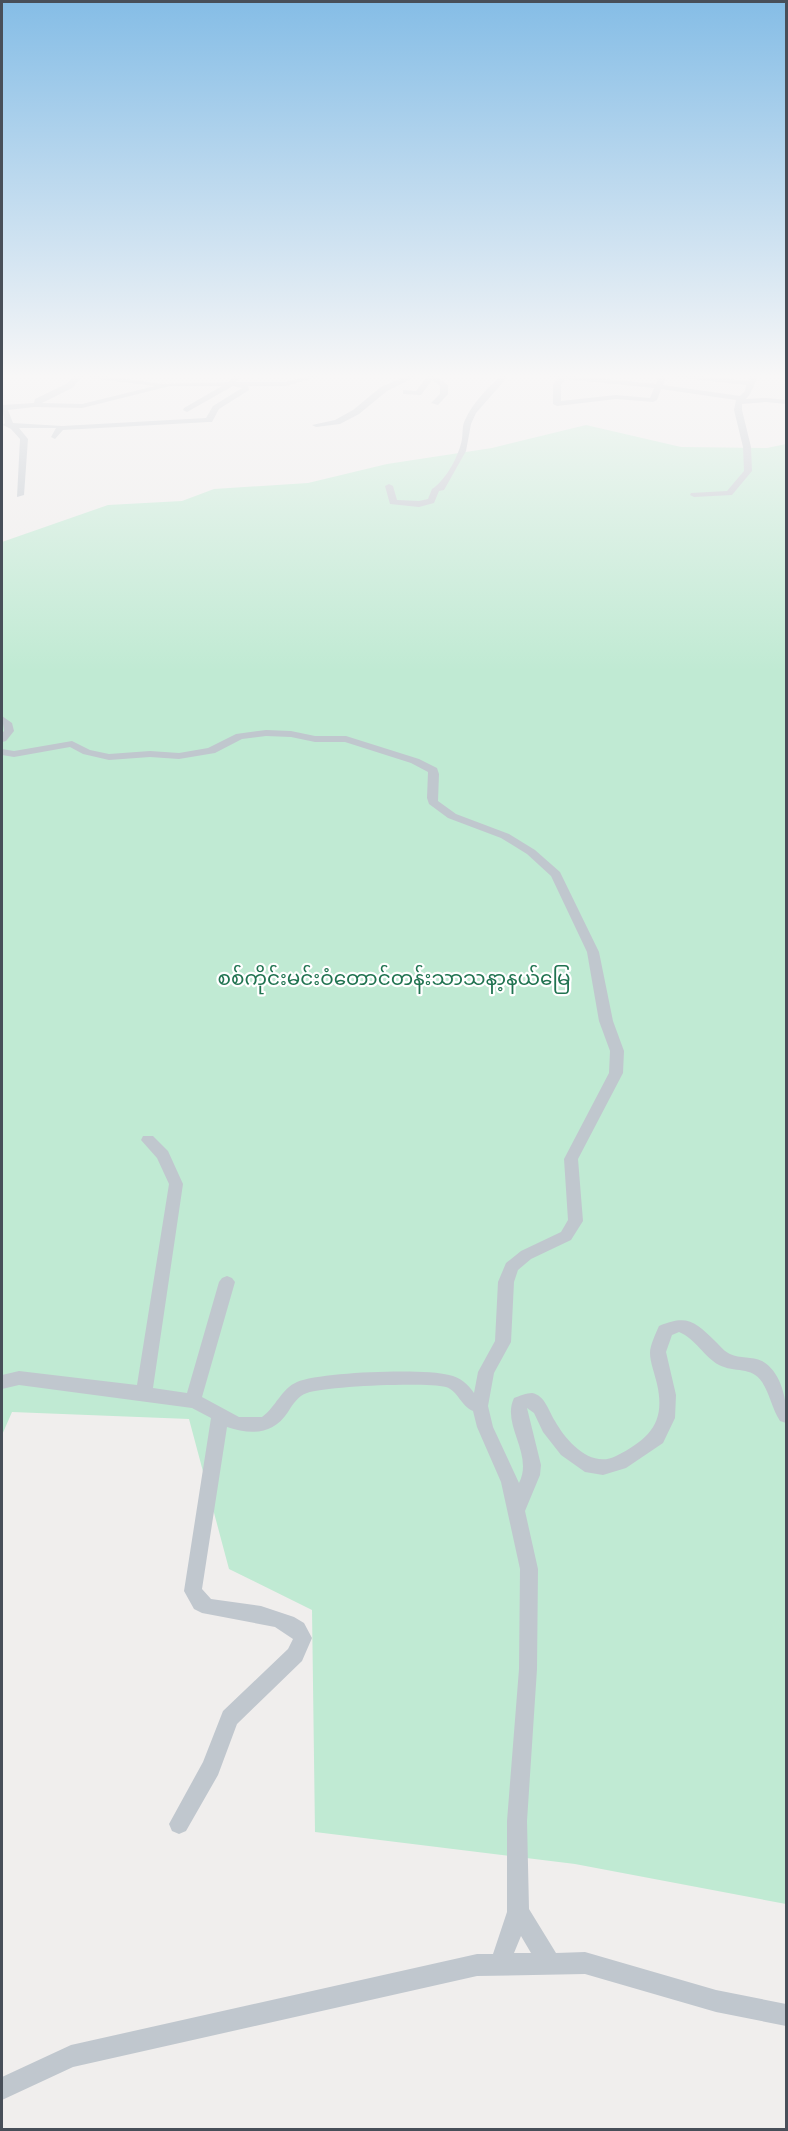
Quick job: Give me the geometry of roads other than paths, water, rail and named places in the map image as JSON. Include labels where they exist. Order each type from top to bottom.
[{"type":"street","points":[[20,495],[22,472]]},
{"type":"street","points":[[389,486],[393,502],[419,504],[431,501],[436,489],[441,488],[450,472]]},
{"type":"street","points":[[694,495],[729,493],[747,472]]},
{"type":"street","points":[[2,719],[8,724],[9,731],[2,739]]},
{"type":"street","points":[[2,752],[14,754],[72,744],[87,752],[109,757],[150,754],[179,756],[211,751],[240,736],[266,733],[346,740],[416,761],[433,771],[435,781],[433,802],[452,816],[505,836],[531,852],[556,874],[593,952],[606,1021],[617,1051],[616,1073],[571,1159],[576,1221],[566,1236],[526,1255],[511,1267],[506,1282],[503,1342],[486,1372],[480,1406],[485,1427],[510,1482],[529,1569],[528,1669],[517,1821],[518,1912],[500,1964]]},
{"type":"street","points":[[144,1393],[176,1184],[163,1155],[148,1140]]},
{"type":"street","points":[[193,1401],[227,1282]]},
{"type":"street","points":[[517,1517],[523,1489],[532,1473],[531,1457],[518,1410],[520,1403],[531,1400],[540,1408],[549,1426],[567,1450],[591,1467],[603,1468],[620,1463],[657,1438],[667,1418],[668,1395],[658,1352],[664,1331],[679,1325],[694,1330],[724,1360],[757,1366],[769,1378],[778,1405],[786,1416]]},
{"type":"street","points":[[2,1382],[19,1378],[193,1401],[207,1405],[220,1417],[239,1424],[262,1425],[280,1413],[289,1394],[309,1385],[429,1378],[449,1381],[462,1388],[471,1402],[480,1406]]},
{"type":"street","points":[[179,1824],[211,1768],[230,1718],[295,1654],[303,1638],[300,1631],[289,1623],[209,1607],[201,1603],[193,1592],[220,1417]]},
{"type":"street","points":[[518,1912],[550,1964]]},
{"type":"street","points":[[4,2092],[71,2056],[477,1965],[585,1963],[716,2001],[786,2015]]},
{"type":"park label","name":"စစ်ကိုင်းမင်းဝံတောင်တန်းသာသနာ့နယ်မြေ","points":[[394,977]]}]
